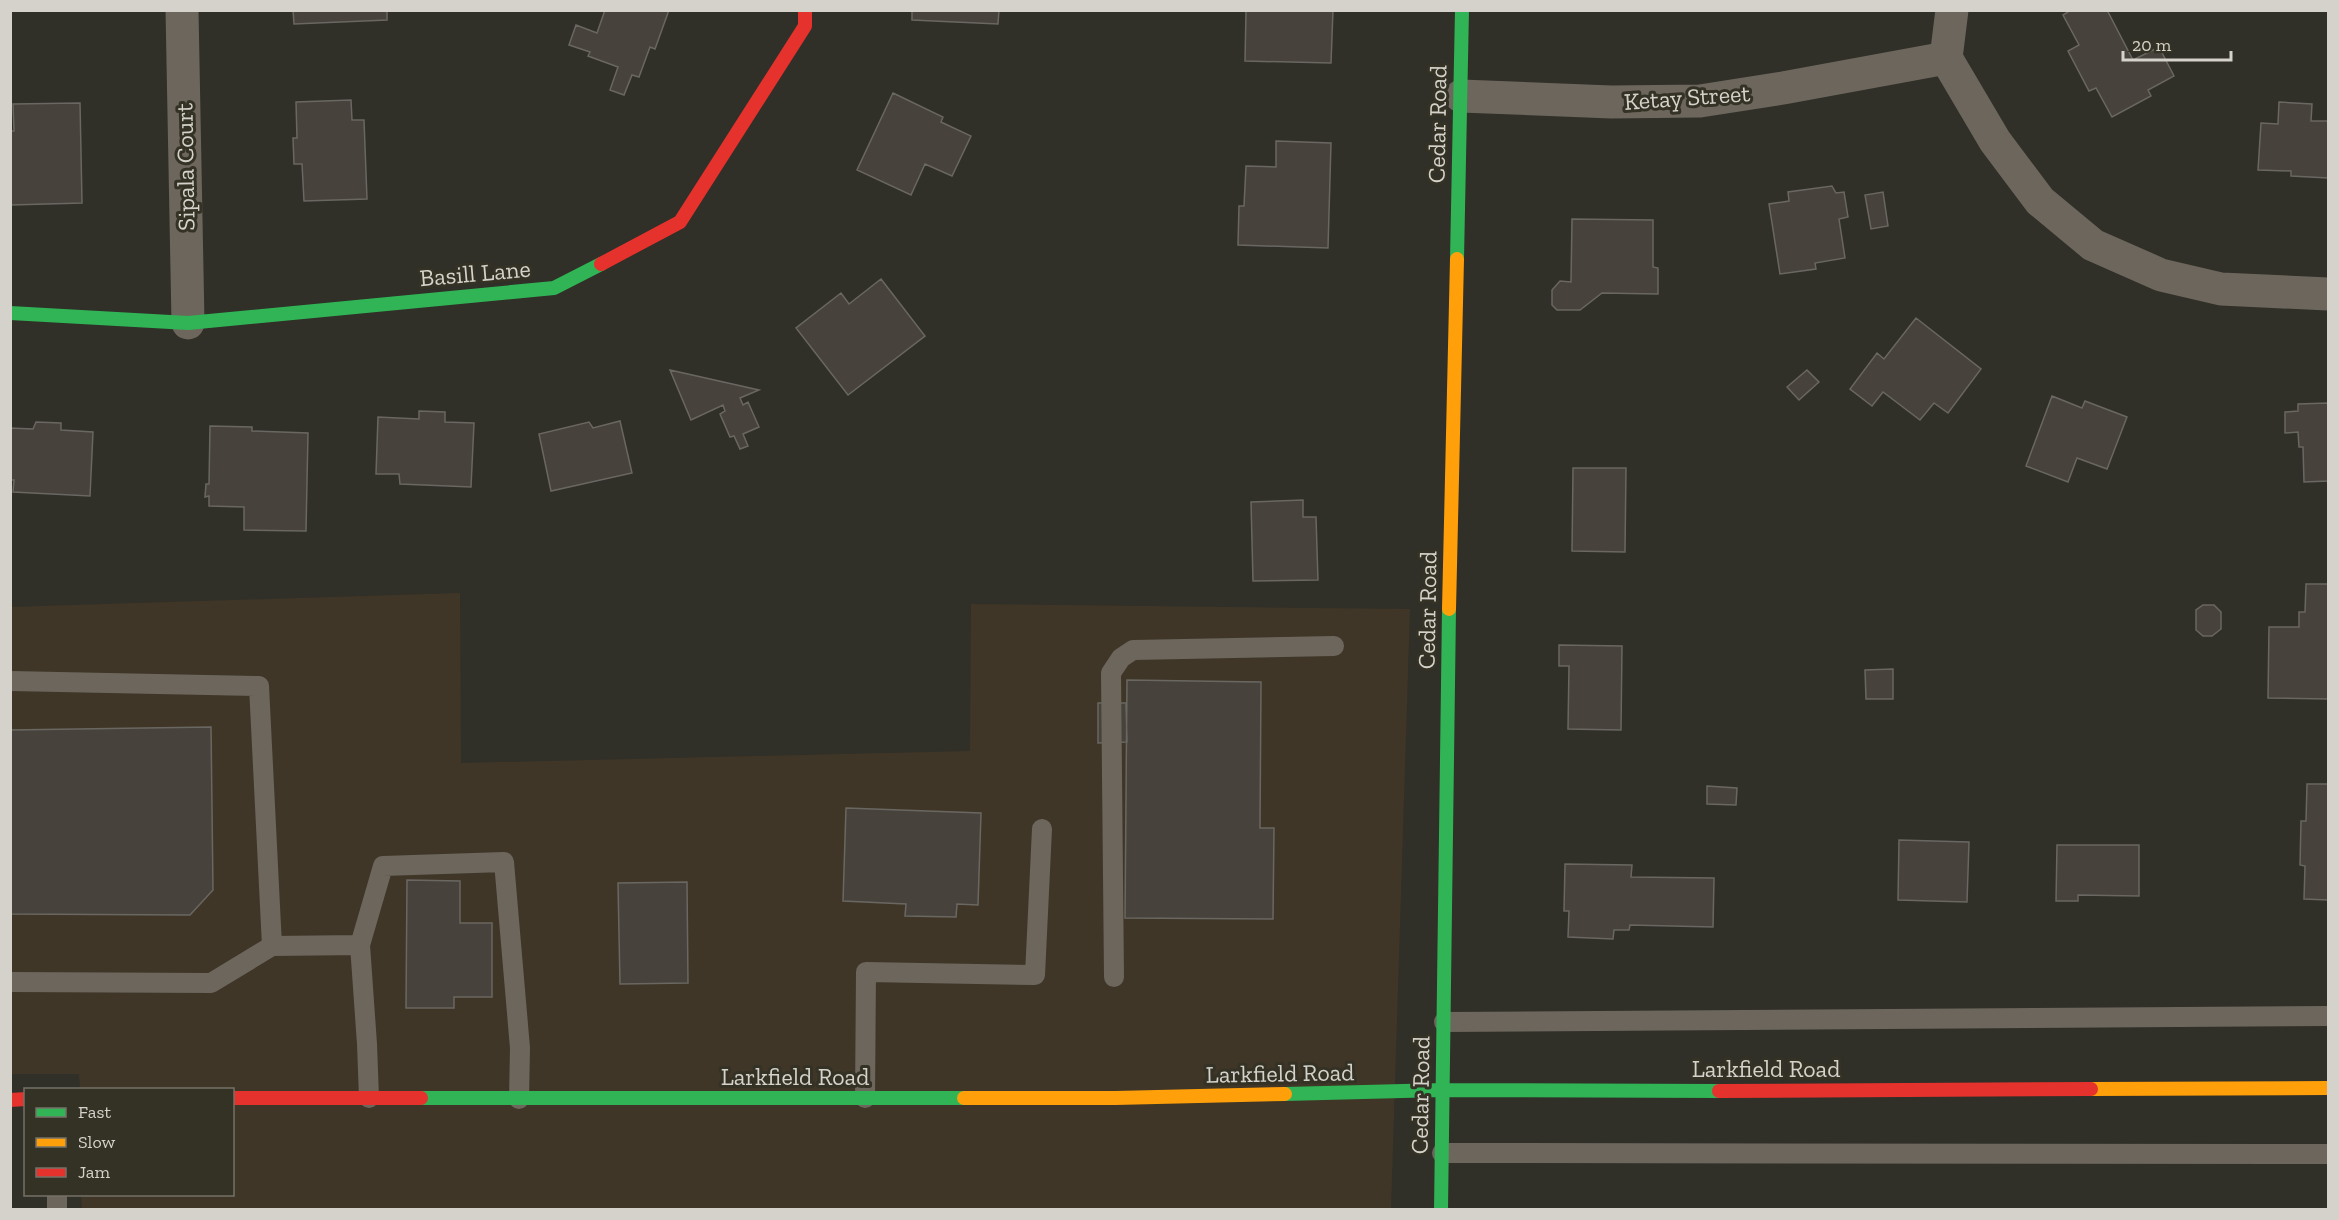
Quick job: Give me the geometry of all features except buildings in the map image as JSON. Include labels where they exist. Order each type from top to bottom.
[{"type":"street","name":"Sipala Court","points":[[182,10],[188,323]]},
{"type":"street","name":"Basill Lane","points":[[10,314],[188,323],[554,288],[680,222],[805,26],[805,10]]},
{"type":"street","name":"Cedar Road","points":[[1441,1209],[1445,794],[1462,10]]},
{"type":"street","points":[[1952,10],[1946,58],[1995,141],[2040,201],[2093,245],[2161,275],[2221,289],[2328,294]]},
{"type":"street","name":"Ketay Street","points":[[1461,96],[1611,102],[1700,101],[1946,58]]},
{"type":"street","name":"Larkfield Road","points":[[234,1098],[1115,1098],[1442,1090],[1811,1091],[2328,1088]]},
{"type":"lane","points":[[1114,977],[1112,673],[1121,658],[1133,650],[1334,646]]},
{"type":"lane","points":[[10,681],[259,686],[272,946]]},
{"type":"lane","points":[[865,1098],[866,972],[1035,975],[1042,829]]},
{"type":"lane","points":[[369,1098],[368,1044],[360,945],[383,866],[504,862],[520,1048],[519,1099]]},
{"type":"lane","points":[[10,982],[211,983],[272,946],[360,945]]},
{"type":"lane","points":[[1444,1022],[2328,1016]]},
{"type":"lane","points":[[1442,1153],[2328,1154]]},
{"type":"shaded area","points":[[460,593],[461,763],[970,751],[971,604],[1410,609],[1391,1209],[82,1209],[81,1196],[234,1196],[234,1088],[80,1088],[79,1074],[11,1074],[10,607]]},
{"type":"traffic: fast","points":[[1457,259],[1462,10]]},
{"type":"traffic: fast","points":[[10,313],[188,323],[554,288],[601,264]]},
{"type":"traffic: fast","points":[[1441,1210],[1449,609]]},
{"type":"traffic: fast","points":[[1285,1094],[1442,1090],[1719,1091]]},
{"type":"traffic: fast","points":[[421,1098],[964,1098]]},
{"type":"traffic: slow","points":[[1449,609],[1457,259]]},
{"type":"traffic: slow","points":[[2091,1089],[2328,1088]]},
{"type":"traffic: slow","points":[[964,1098],[1115,1098],[1285,1094]]},
{"type":"traffic: jam","points":[[601,264],[680,222],[805,26],[805,10]]},
{"type":"traffic: jam","points":[[1719,1091],[2091,1089]]},
{"type":"traffic: jam","points":[[234,1098],[421,1098]]},
{"type":"traffic: jam","points":[[10,1100],[24,1099]]}]
